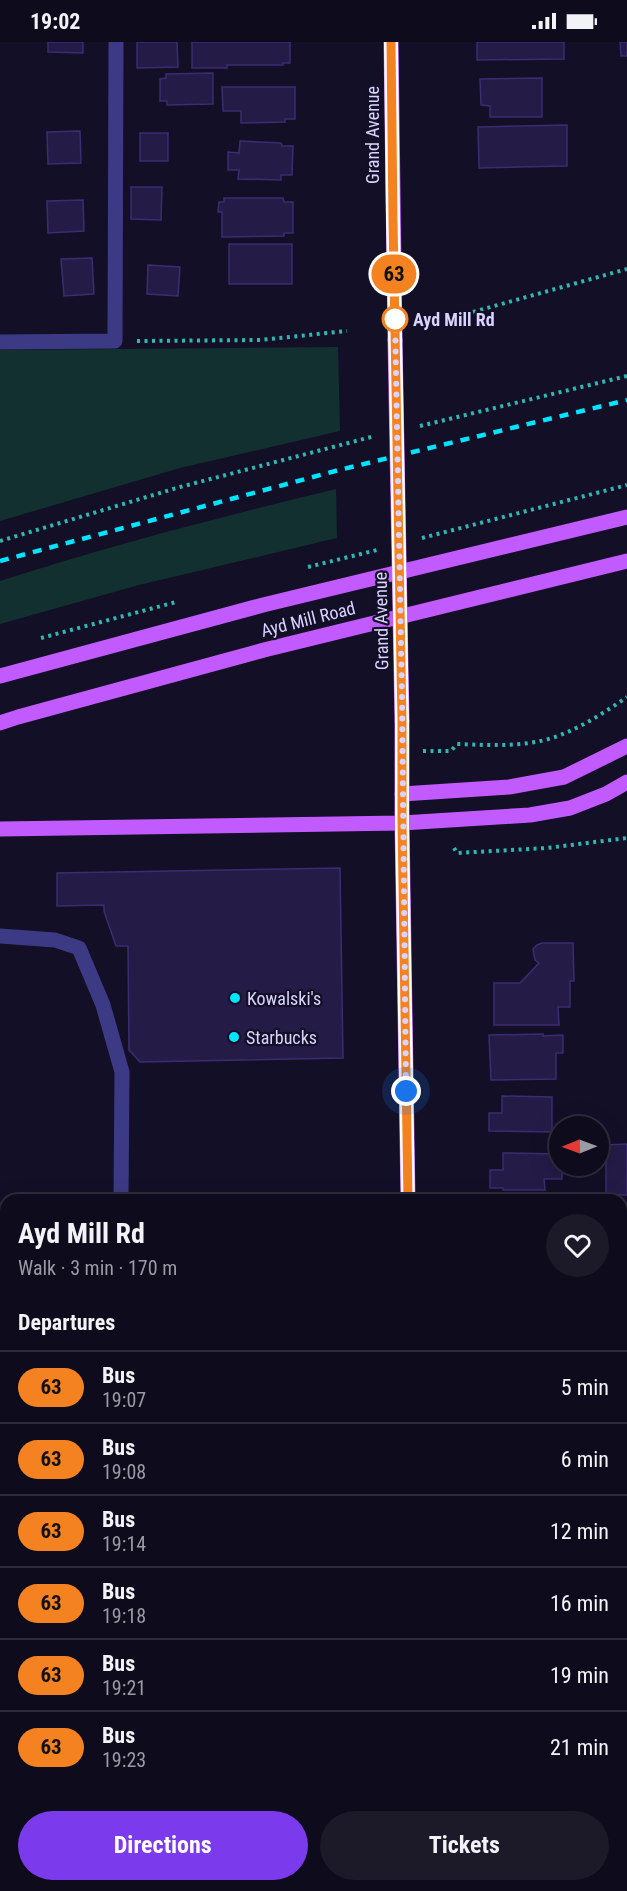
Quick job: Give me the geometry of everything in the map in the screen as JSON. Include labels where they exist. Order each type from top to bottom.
[{"type":"main road","name":"Grand Avenue","points":[[391,42],[408,1194]]},
{"type":"main road","name":"Ayd Mill Road","points":[[0,676],[263,605],[627,517]]},
{"type":"main road","name":"Ayd Mill Road","points":[[0,723],[264,650],[627,561]]},
{"type":"main road","points":[[402,794],[509,788],[564,777],[627,746]]},
{"type":"main road","points":[[0,829],[402,823],[530,815],[570,808],[606,794],[627,782]]},
{"type":"street","points":[[0,342],[115,341],[116,42]]},
{"type":"street","points":[[0,936],[55,940],[79,948],[103,1005],[122,1072],[122,1194]]},
{"type":"path","points":[[444,320],[627,268]]},
{"type":"path","points":[[115,341],[260,340],[347,331]]},
{"type":"path","points":[[417,426],[627,376]]},
{"type":"path","points":[[0,541],[180,487],[382,435]]},
{"type":"path","points":[[451,751],[457,744],[505,746],[545,740],[592,721],[627,697]]},
{"type":"path","points":[[454,848],[457,853],[547,848],[627,838]]},
{"type":"green space","points":[[338,347],[340,431],[180,468],[0,521],[0,350]]},
{"type":"green space","points":[[336,489],[337,538],[139,585],[0,624],[0,581],[168,532]]},
{"type":"building","points":[[48,42],[83,42],[83,53],[48,52]]},
{"type":"building","points":[[137,42],[177,42],[178,67],[137,68]]},
{"type":"building","points":[[192,42],[290,42],[290,63],[192,68]]},
{"type":"building","points":[[477,42],[564,42],[564,59],[477,60]]},
{"type":"building","points":[[620,42],[627,42],[627,56],[621,56]]},
{"type":"building","points":[[213,73],[213,104],[167,105],[167,101],[160,101],[160,79],[166,78],[166,74]]},
{"type":"building","points":[[542,78],[542,117],[490,117],[490,106],[481,105],[480,79]]},
{"type":"building","points":[[222,87],[295,87],[295,119],[285,119],[285,122],[241,123],[241,111],[223,111]]},
{"type":"building","points":[[567,125],[567,166],[479,168],[478,127]]},
{"type":"building","points":[[80,131],[81,163],[48,164],[47,132]]},
{"type":"building","points":[[140,133],[168,133],[168,161],[140,161]]},
{"type":"building","points":[[240,141],[281,143],[282,146],[293,146],[292,175],[281,175],[281,180],[238,179],[239,170],[228,170],[228,152],[239,153]]},
{"type":"building","points":[[131,187],[162,187],[161,220],[131,219]]},
{"type":"building","points":[[224,198],[283,198],[284,202],[293,202],[293,233],[284,233],[284,236],[222,237],[222,212],[218,212],[219,202],[224,202]]},
{"type":"building","points":[[83,200],[84,231],[48,233],[47,201]]},
{"type":"building","points":[[229,244],[292,244],[292,284],[229,284]]},
{"type":"building","points":[[92,258],[94,294],[64,296],[61,259]]},
{"type":"building","points":[[148,265],[180,267],[178,296],[147,294]]},
{"type":"building","name":"Kowalski's","points":[[340,868],[343,1058],[140,1062],[129,1050],[128,946],[116,946],[104,905],[57,906],[57,873]]},
{"type":"building","points":[[542,943],[573,943],[574,981],[570,981],[570,1007],[558,1007],[559,1025],[494,1025],[494,983],[520,983],[539,963],[535,960],[533,949]]},
{"type":"building","points":[[543,1034],[543,1036],[563,1035],[563,1053],[556,1053],[556,1079],[491,1080],[489,1035]]},
{"type":"building","points":[[502,1096],[552,1097],[549,1132],[489,1131],[489,1113],[502,1113]]},
{"type":"building","points":[[627,1144],[627,1194],[606,1194],[606,1176],[609,1176],[609,1145]]},
{"type":"building","points":[[503,1153],[549,1154],[549,1176],[562,1176],[562,1179],[544,1179],[545,1190],[490,1188],[490,1170],[503,1170]]},
{"type":"railway","points":[[0,561],[339,470],[627,400]]},
{"type":"bus line","name":"63","points":[[391,42],[408,1194]]},
{"type":"place","name":"Ayd Mill Rd","points":[[395,319]]},
{"type":"place","name":"Kowalski's","points":[[235,998]]},
{"type":"place","name":"Starbucks","points":[[234,1037]]},
{"type":"route","points":[[395,319],[406,1091]]}]
